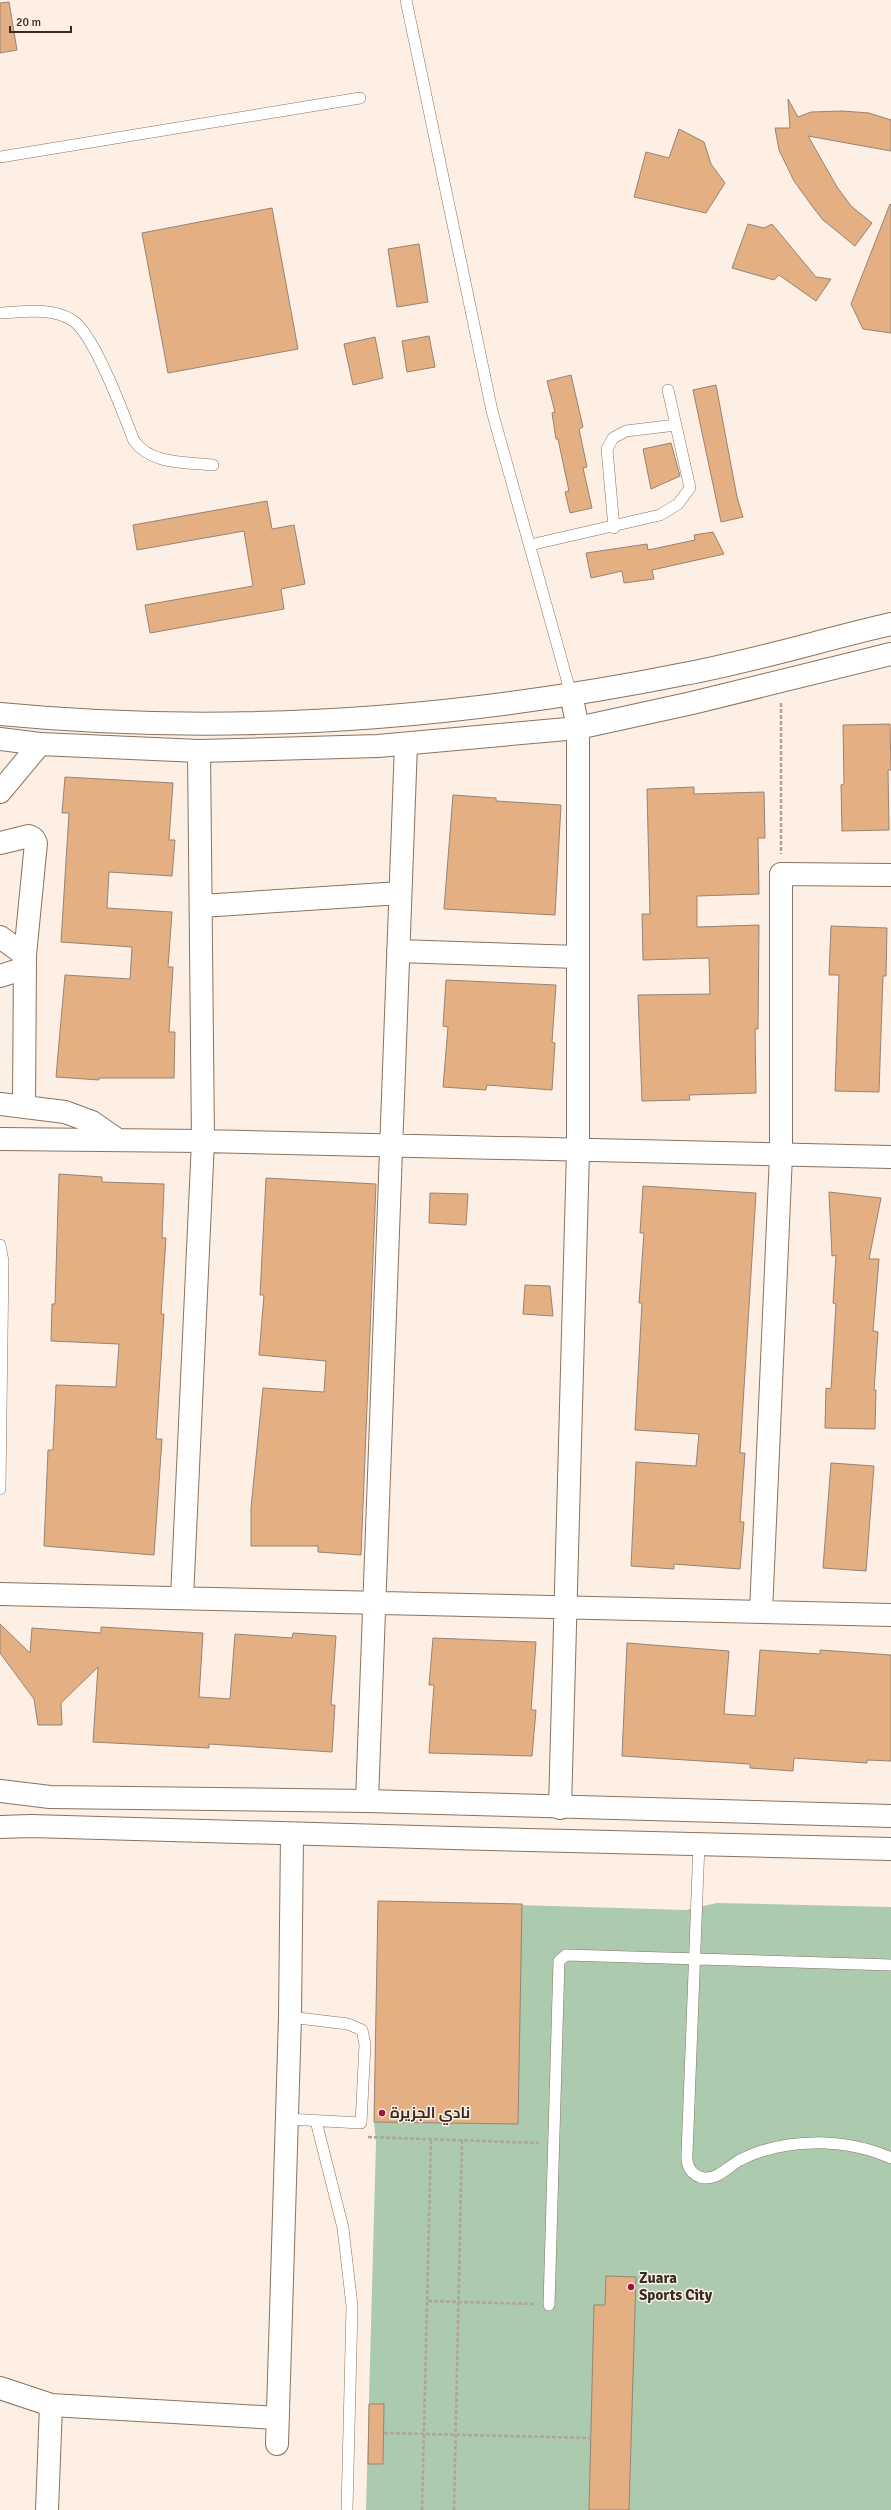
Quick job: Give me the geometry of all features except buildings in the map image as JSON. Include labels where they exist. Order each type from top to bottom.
[{"type":"street","points":[[0,714],[130,722],[292,722],[431,713],[571,694],[685,674],[891,624]]},
{"type":"street","points":[[0,739],[40,744],[199,751],[406,744],[578,728],[891,654]]},
{"type":"street","points":[[560,1808],[567,1607],[578,1151],[578,728],[571,694]]},
{"type":"street","points":[[0,792],[40,744]]},
{"type":"street","points":[[367,1801],[376,1603],[390,1146],[406,744]]},
{"type":"street","points":[[182,1598],[203,1141],[199,751]]},
{"type":"street","points":[[0,843],[29,836],[34,839],[36,844],[25,962],[24,1107]]},
{"type":"street","points":[[0,857],[29,836]]},
{"type":"street","points":[[762,1612],[781,1155],[782,874],[891,875]]},
{"type":"street","points":[[201,906],[400,893]]},
{"type":"street","points":[[0,937],[25,962]]},
{"type":"street","points":[[398,951],[578,957]]},
{"type":"street","points":[[0,976],[25,962]]},
{"type":"street","points":[[0,1104],[65,1112],[92,1122],[118,1140]]},
{"type":"street","points":[[0,1139],[203,1141],[578,1151],[891,1157]]},
{"type":"street","points":[[0,1594],[891,1615]]},
{"type":"street","points":[[0,1790],[50,1797],[367,1801],[560,1808],[891,1816]]},
{"type":"street","points":[[0,1827],[31,1826],[292,1835],[891,1849]]},
{"type":"street","points":[[277,2444],[290,2017],[292,1835]]},
{"type":"street","points":[[0,2388],[51,2405],[278,2418]]},
{"type":"street","points":[[47,2510],[51,2405]]},
{"type":"lane","points":[[406,0],[492,412],[571,694]]},
{"type":"lane","points":[[0,157],[360,98]]},
{"type":"lane","points":[[0,313],[38,311],[72,320],[89,338],[134,441],[139,448],[163,460],[213,465]]},
{"type":"lane","points":[[530,545],[614,528],[660,515],[678,504],[690,488],[668,390]]},
{"type":"lane","points":[[614,528],[607,449],[613,438],[626,432],[676,425]]},
{"type":"lane","points":[[0,1245],[4,1261],[4,1292],[0,1488]]},
{"type":"lane","points":[[699,1844],[686,2161],[692,2172],[698,2176],[710,2178],[740,2160],[770,2148],[798,2143],[853,2146],[891,2158]]},
{"type":"lane","points":[[549,2305],[559,1961],[566,1955],[891,1965]]},
{"type":"lane","points":[[287,2119],[361,2123],[365,2044],[362,2030],[348,2024],[290,2017]]},
{"type":"lane","points":[[316,2121],[343,2228],[352,2306],[347,2510]]},
{"type":"path","points":[[781,680],[782,874]]},
{"type":"path","points":[[361,2123],[367,2137],[554,2143]]},
{"type":"path","points":[[422,2510],[431,2139]]},
{"type":"path","points":[[454,2510],[462,2140]]},
{"type":"path","points":[[428,2301],[549,2305]]},
{"type":"path","points":[[384,2433],[591,2438]]},
{"type":"green space","name":"Zuara Sports City","points":[[378,1901],[686,1910],[717,1903],[891,1907],[891,2510],[366,2510],[376,2142],[374,2122]]},
{"type":"place","name":"نادي الجزيرة","points":[[382,2113]]},
{"type":"place","name":"Zuara Sports City","points":[[631,2287]]}]
